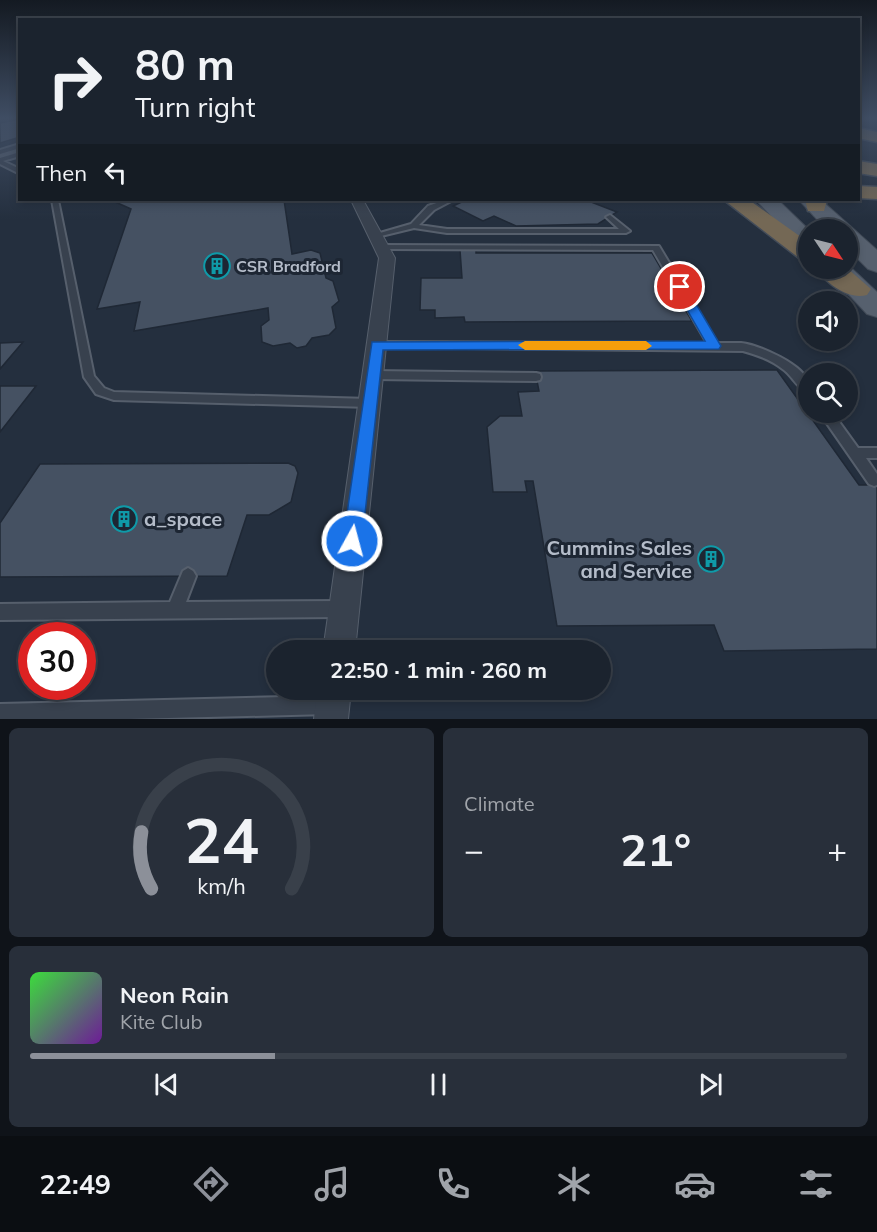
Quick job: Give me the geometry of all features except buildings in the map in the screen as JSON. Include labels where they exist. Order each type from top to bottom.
[{"type":"highway","points":[[860,154],[877,158]]},
{"type":"highway","points":[[860,166],[877,170]]},
{"type":"highway","points":[[860,187],[877,191]]},
{"type":"highway","points":[[860,192],[877,191]]},
{"type":"highway","points":[[736,201],[798,247]]},
{"type":"highway","points":[[844,279],[857,289]]},
{"type":"main road","points":[[767,201],[798,231]]},
{"type":"main road","points":[[813,202],[830,219]]},
{"type":"main road","points":[[858,246],[877,264]]},
{"type":"main road","points":[[847,279],[877,308]]},
{"type":"street","points":[[340,640],[386,266],[381,241],[358,201]]},
{"type":"lane","points":[[0,161],[18,155]]},
{"type":"lane","points":[[0,161],[18,171]]},
{"type":"lane","points":[[55,201],[89,377],[100,391],[114,396],[370,403]]},
{"type":"lane","points":[[381,241],[414,226],[431,208],[448,201]]},
{"type":"lane","points":[[414,226],[449,231],[626,231],[610,217]]},
{"type":"lane","points":[[381,241],[656,248],[714,346]]},
{"type":"lane","points":[[377,345],[743,347],[765,353],[792,368],[798,376]]},
{"type":"lane","points":[[373,375],[536,377]]},
{"type":"lane","points":[[833,423],[874,480]]},
{"type":"lane","points":[[855,453],[877,453]]},
{"type":"lane","points":[[175,611],[188,576]]},
{"type":"lane","points":[[0,612],[344,609]]},
{"type":"lane","points":[[0,713],[333,705]]},
{"type":"slow traffic","points":[[525,345],[646,346]]},
{"type":"place","name":"CSR Bradford","points":[[217,266]]},
{"type":"place","name":"a_space","points":[[124,519]]},
{"type":"place","name":"Cummins Sales and Service","points":[[711,559]]},
{"type":"route","points":[[352,541],[377,345],[714,346],[680,287]]}]
